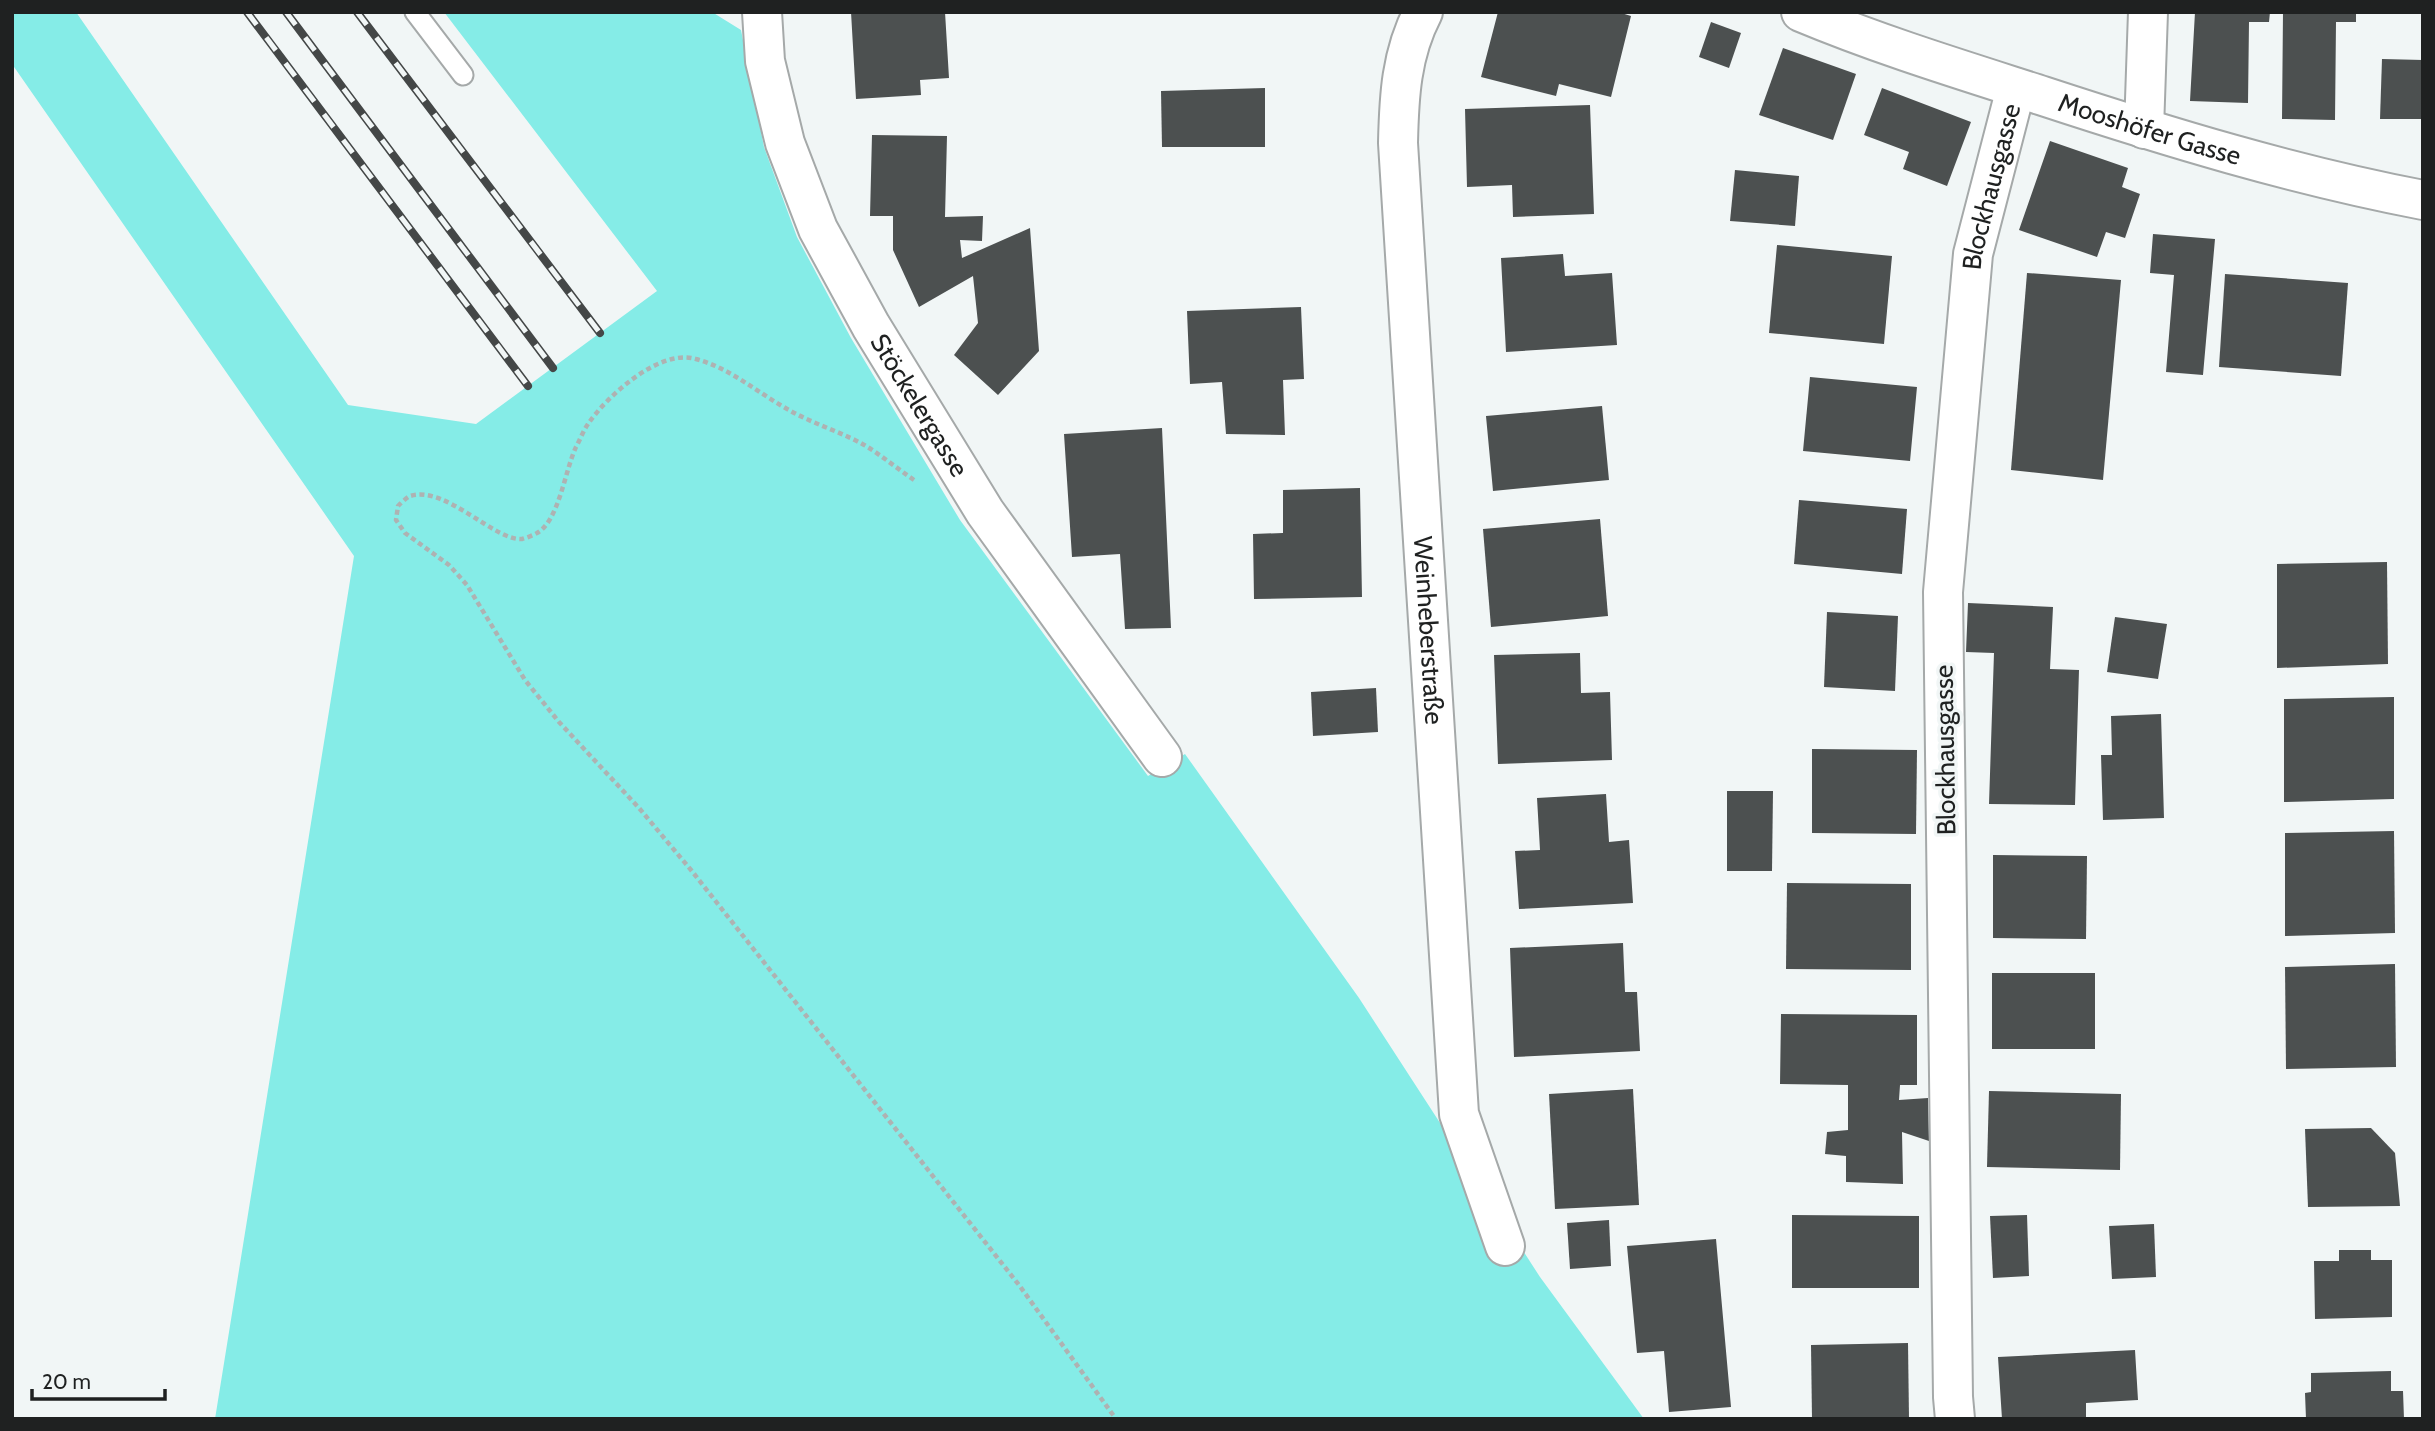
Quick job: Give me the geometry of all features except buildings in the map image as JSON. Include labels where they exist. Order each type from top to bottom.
[{"type":"street","name":"Stöckelergasse","points":[[761,12],[765,61],[785,144],[818,229],[871,326],[985,512],[1162,757]]},
{"type":"street","name":"Weinheberstraße","points":[[1423,12],[1414,29],[1399,90],[1398,143],[1459,1114],[1505,1247]]},
{"type":"street","name":"Mooshöfer Gasse","points":[[1801,12],[1859,36],[2144,129],[2349,186],[2423,200]]},
{"type":"street","points":[[2144,129],[2148,12]]},
{"type":"street","name":"Blockhausgasse","points":[[1955,1419],[1943,592],[1973,254],[2016,88]]},
{"type":"lane","points":[[415,12],[463,75]]},
{"type":"path","points":[[925,485],[864,445],[802,418],[720,367],[693,357],[668,358],[640,374],[610,397],[587,424],[570,458],[551,519],[539,532],[522,539],[500,533],[467,512],[429,495],[410,496],[398,506],[396,520],[405,533],[449,565],[467,585],[525,680],[691,870],[1019,1285],[1116,1419]]},
{"type":"shaded area","points":[[12,12],[76,12],[348,405],[476,424],[657,291],[444,12],[712,12],[741,30],[764,147],[797,237],[851,338],[960,520],[1148,776],[1185,754],[1359,998],[1540,1277],[1644,1419],[215,1419],[354,556],[12,64]]},
{"type":"railway","points":[[247,12],[528,386]]},
{"type":"railway","points":[[286,12],[553,368]]},
{"type":"railway","points":[[357,12],[600,333]]}]
